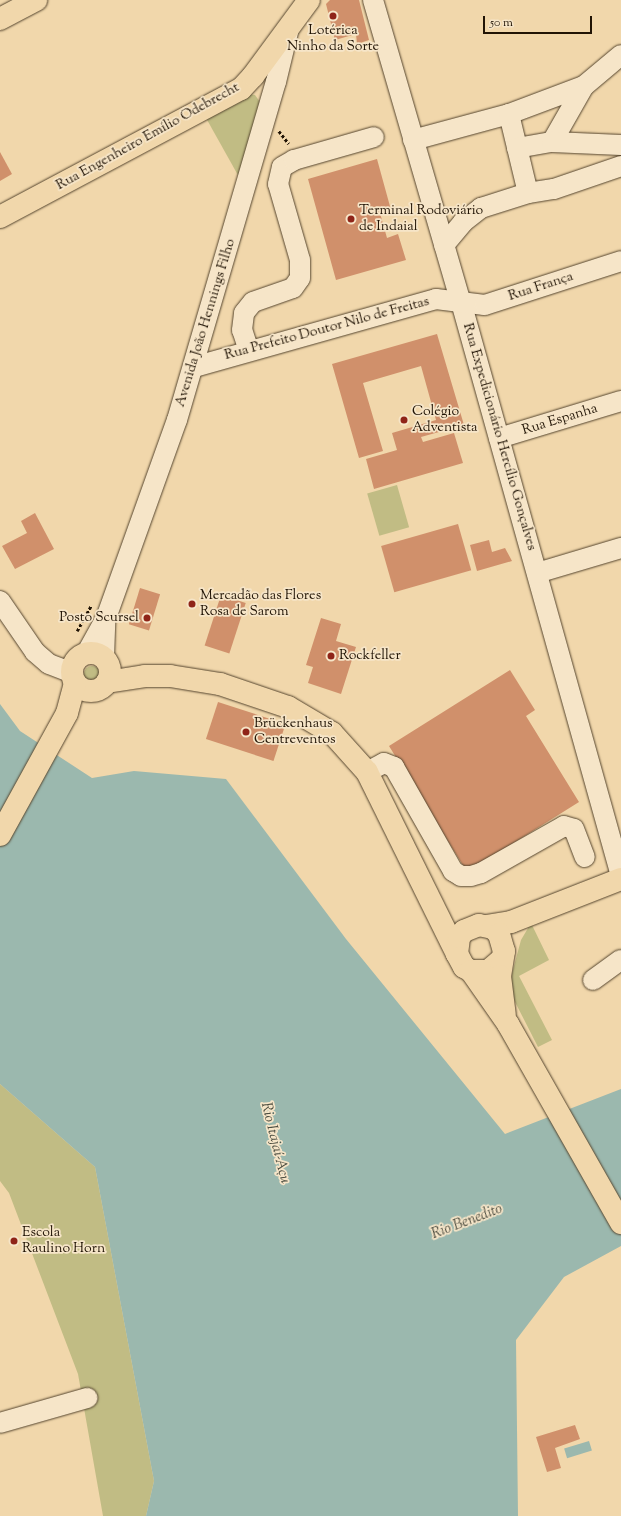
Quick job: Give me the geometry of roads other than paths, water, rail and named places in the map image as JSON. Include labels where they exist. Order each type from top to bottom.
[{"type":"main road","points":[[0,19],[36,0]]},
{"type":"main road","name":"Rua Engenheiro Emílio Odebrecht","points":[[0,217],[241,89],[266,58],[290,22],[309,0]]},
{"type":"main road","points":[[0,835],[64,719],[92,672],[190,678],[220,684],[288,707],[332,733],[367,772],[464,967],[471,971],[508,1024],[621,1222]]},
{"type":"main road","points":[[457,954],[456,945],[464,931],[483,925],[524,918],[621,879]]},
{"type":"main road","points":[[425,888],[448,912],[483,925],[499,934],[503,955],[501,993],[508,1024]]},
{"type":"main road","points":[[471,971],[488,971],[503,955],[514,927],[524,918]]},
{"type":"street","name":"Rua Expedicionário Hercílio Gonçalves","points":[[373,0],[461,302],[621,876]]},
{"type":"street","name":"Avenida João Hennings Filho","points":[[92,672],[106,618],[147,508],[194,367],[276,82],[290,22]]},
{"type":"street","points":[[413,140],[509,114],[584,86],[621,55]]},
{"type":"street","points":[[552,142],[584,86]]},
{"type":"street","points":[[509,114],[528,193]]},
{"type":"street","points":[[249,351],[242,330],[244,313],[253,302],[293,288],[300,278],[300,260],[278,184],[282,167],[294,160],[374,137]]},
{"type":"street","points":[[517,148],[552,142],[621,145]]},
{"type":"street","points":[[444,245],[463,222],[481,208],[528,193],[554,189],[621,166]]},
{"type":"street","name":"Rua França","points":[[461,302],[485,305],[621,261]]},
{"type":"street","name":"Rua Prefeito Doutor Nilo de Freitas","points":[[194,367],[436,299],[461,302]]},
{"type":"street","name":"Rua Espanha","points":[[499,438],[621,401]]},
{"type":"street","points":[[537,573],[621,548]]},
{"type":"street","points":[[0,601],[35,652],[49,664],[92,672]]},
{"type":"street","points":[[367,772],[384,763],[394,767],[453,871],[461,876],[481,873],[564,826],[574,829],[585,857]]},
{"type":"street","points":[[593,980],[621,960]]},
{"type":"street","points":[[0,1423],[87,1398]]},
{"type":"water","points":[[0,704],[20,731],[92,778],[134,771],[226,779],[346,939],[505,1134],[621,1089],[621,1246],[564,1277],[516,1340],[518,1516],[146,1516],[154,1481],[95,1167],[0,1084]]},
{"type":"water","points":[[589,1441],[592,1451],[567,1458],[564,1449]]},
{"type":"place","name":"Lotérica Ninho da Sorte","points":[[333,16]]},
{"type":"place","name":"Terminal Rodoviário de Indaial","points":[[351,219]]},
{"type":"place","name":"Colégio Adventista","points":[[404,420]]},
{"type":"place","name":"Mercadão das Flores Rosa de Sarom","points":[[192,604]]},
{"type":"place","name":"Posto Scursel","points":[[147,618]]},
{"type":"place","name":"Rockfeller","points":[[331,656]]},
{"type":"place","name":"Brückenhaus Centreventos","points":[[246,732]]},
{"type":"place","name":"Escola Raulino Horn","points":[[14,1241]]},
{"type":"water label","name":"Rio Itajaí-Açu","points":[[275,1143]]},
{"type":"water label","name":"Rio Benedito","points":[[467,1222]]}]
